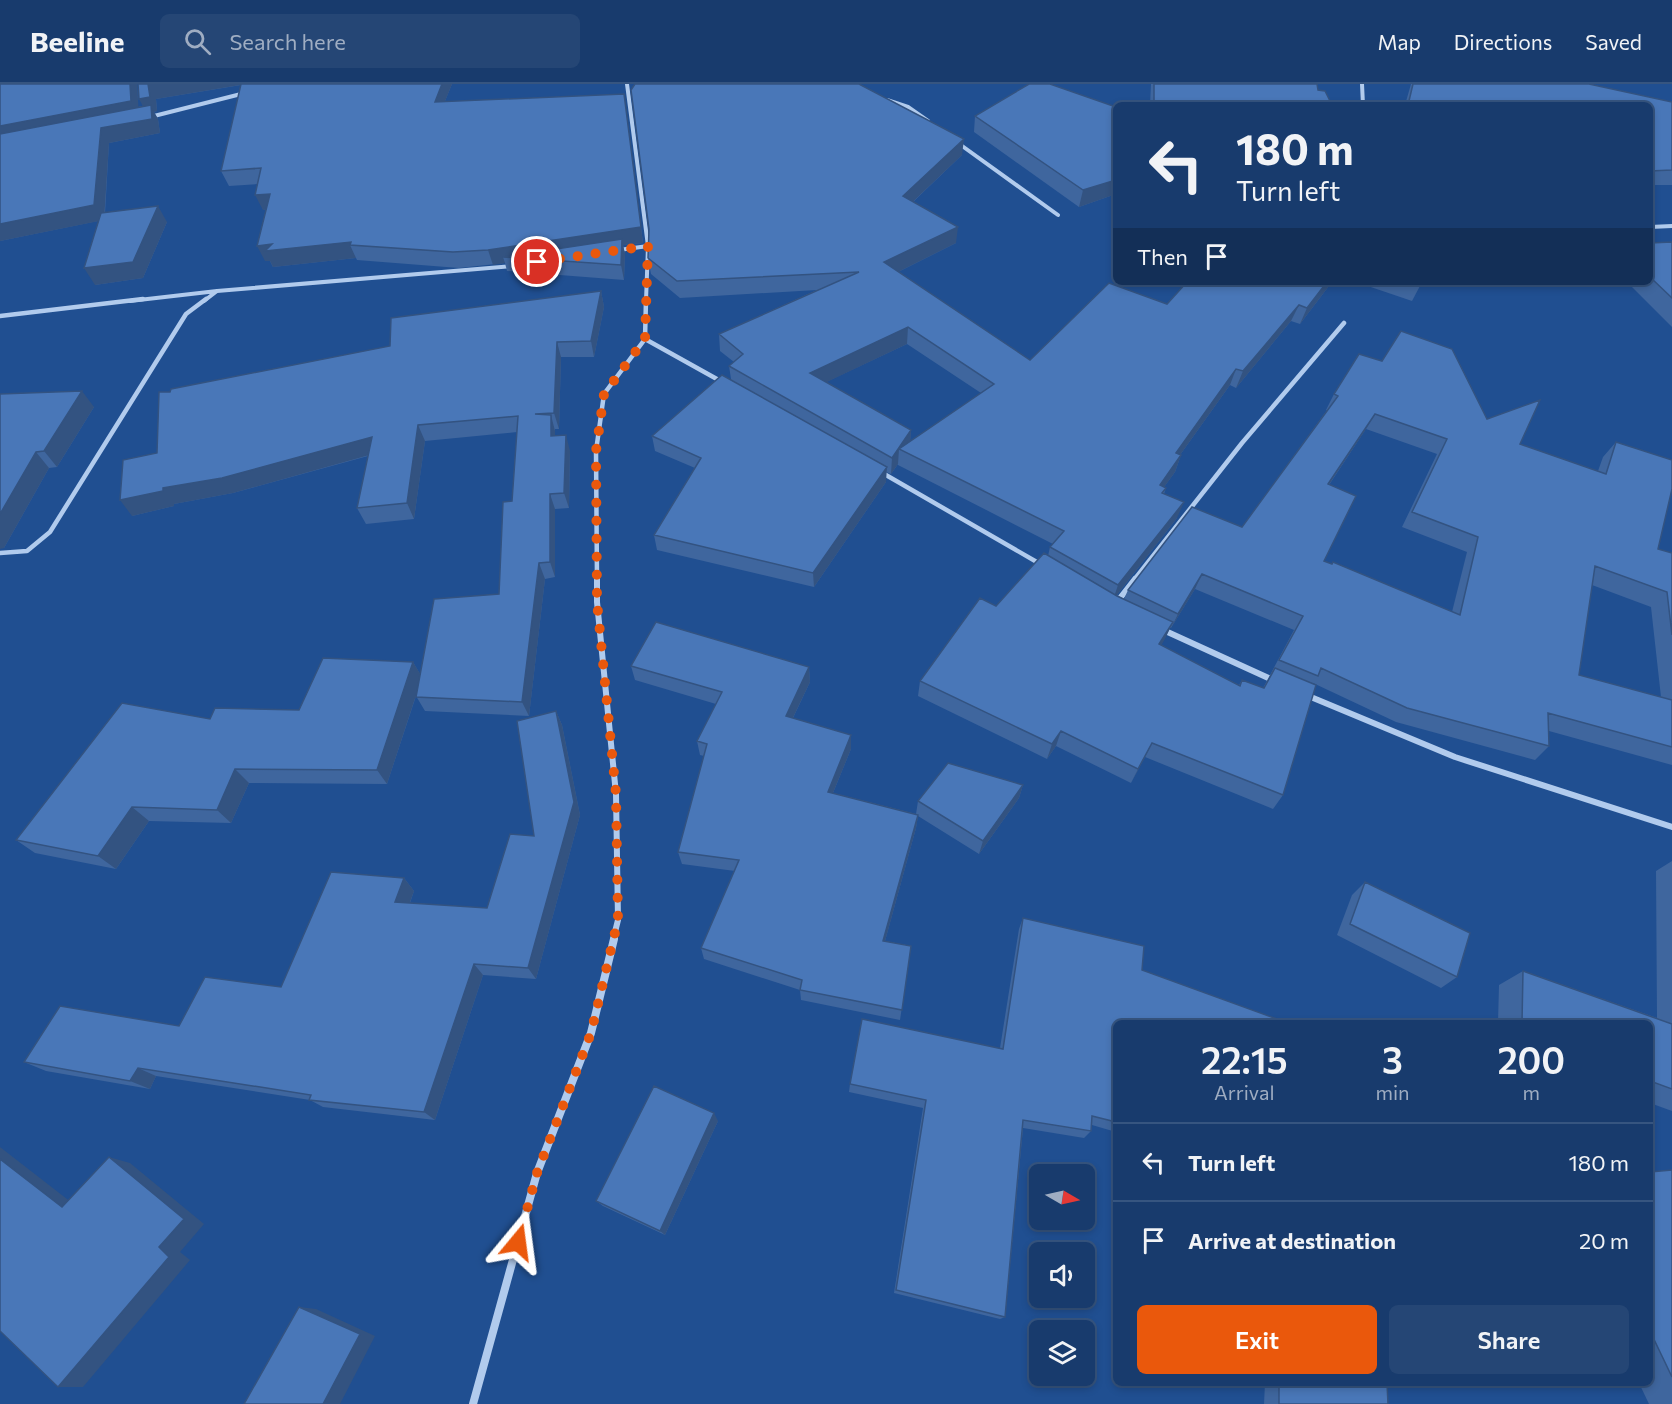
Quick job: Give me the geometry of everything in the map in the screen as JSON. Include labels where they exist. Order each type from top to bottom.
[{"type":"street","points":[[473,1404],[537,1173],[591,1033],[618,920],[616,794],[597,602],[596,451],[604,394],[645,339],[648,246],[627,84]]},
{"type":"street","points":[[1362,84],[1363,102]]},
{"type":"street","points":[[142,119],[246,93]]},
{"type":"street","points":[[886,99],[908,107],[936,127]]},
{"type":"street","points":[[955,141],[1058,215]]},
{"type":"street","points":[[1653,227],[1672,226]]},
{"type":"street","points":[[612,251],[648,246]]},
{"type":"street","points":[[0,316],[218,291],[517,265]]},
{"type":"street","points":[[0,553],[27,551],[50,532],[186,314],[218,291]]},
{"type":"street","points":[[1124,612],[1113,607],[1242,443],[1344,323]]},
{"type":"street","points":[[645,339],[726,384]]},
{"type":"street","points":[[868,464],[1052,571]]},
{"type":"street","points":[[1155,626],[1282,685]]},
{"type":"street","points":[[1304,694],[1455,757],[1672,828]]},
{"type":"building","points":[[0,84],[130,84],[131,101],[0,126]]},
{"type":"building","points":[[138,84],[148,84],[150,97],[139,99]]},
{"type":"building","points":[[241,84],[442,84],[435,102],[624,94],[641,227],[488,250],[453,252],[350,245],[351,242],[265,251],[272,244],[257,246],[270,194],[255,195],[261,168],[221,171]]},
{"type":"building","points":[[635,84],[859,84],[964,139],[903,196],[958,227],[884,262],[1030,360],[1109,283],[1167,304],[1184,285],[1325,285],[1307,308],[1299,305],[1243,371],[1236,369],[1176,453],[1181,455],[1160,485],[1166,488],[1162,493],[1184,502],[1118,585],[1050,547],[1064,531],[899,449],[994,384],[908,327],[810,373],[911,430],[892,458],[729,366],[743,354],[719,334],[859,272],[677,281],[648,258],[649,229],[631,90]]},
{"type":"building","points":[[1029,84],[1050,84],[1113,106],[1113,181],[1083,190],[975,116]]},
{"type":"building","points":[[1154,84],[1317,84],[1318,90],[1325,91],[1330,102],[1154,102]]},
{"type":"building","points":[[1413,84],[1589,84],[1672,102],[1672,170],[1653,171],[1653,102],[1409,102]]},
{"type":"building","points":[[151,105],[152,119],[101,128],[94,205],[0,224],[0,134]]},
{"type":"building","points":[[158,206],[133,262],[84,268],[101,213]]},
{"type":"building","points":[[622,239],[621,265],[503,257]]},
{"type":"building","points":[[1672,242],[1672,298],[1653,280],[1653,243]]},
{"type":"building","points":[[601,291],[591,341],[557,342],[554,413],[535,414],[551,415],[551,436],[566,435],[564,493],[550,494],[550,562],[539,563],[522,702],[416,697],[434,599],[499,594],[503,502],[512,501],[518,416],[418,425],[407,503],[357,508],[372,437],[222,478],[163,488],[163,491],[120,500],[123,460],[157,453],[159,392],[170,392],[171,389],[390,346],[391,318]]},
{"type":"building","points":[[1401,331],[1452,349],[1487,419],[1540,400],[1520,444],[1606,474],[1616,442],[1672,460],[1672,489],[1658,549],[1672,553],[1672,635],[1667,592],[1595,566],[1579,675],[1672,700],[1672,747],[1548,713],[1549,746],[1407,708],[1321,668],[1318,676],[1279,660],[1303,616],[1202,574],[1178,614],[1128,590],[1192,507],[1242,527],[1338,396],[1334,394],[1359,354],[1382,361]],"holes":[[[1375,414],[1447,439],[1412,512],[1478,537],[1460,615],[1333,562],[1332,564],[1324,561],[1356,496],[1328,484]]]},
{"type":"building","points":[[722,375],[887,467],[813,573],[654,535],[701,458],[652,436]]},
{"type":"building","points":[[82,391],[44,451],[36,452],[0,514],[0,394]]},
{"type":"building","points":[[1044,553],[1117,596],[1173,622],[1159,644],[1240,686],[1242,680],[1264,688],[1275,668],[1316,685],[1283,795],[1152,743],[1138,769],[1061,731],[1052,744],[920,681],[980,598],[996,606]]},
{"type":"building","points":[[656,622],[809,667],[786,716],[851,735],[828,792],[918,815],[883,941],[911,946],[902,1010],[800,990],[802,980],[701,948],[739,860],[678,852],[707,744],[697,741],[722,692],[631,666]]},
{"type":"building","points":[[323,658],[413,662],[377,770],[235,769],[217,810],[132,807],[98,856],[16,840],[122,703],[210,719],[215,708],[299,710]]},
{"type":"building","points":[[556,711],[574,802],[528,968],[474,964],[424,1112],[309,1100],[311,1095],[138,1068],[130,1081],[24,1062],[60,1006],[179,1026],[205,977],[281,987],[331,872],[404,878],[395,902],[487,908],[510,834],[534,836],[517,721]]},
{"type":"building","points":[[948,763],[1023,785],[983,841],[918,801]]},
{"type":"building","points":[[1365,882],[1470,933],[1457,977],[1350,924]]},
{"type":"building","points":[[1023,918],[1144,946],[1142,970],[1280,1020],[1113,1020],[1113,1121],[1092,1116],[1091,1131],[1023,1120],[1005,1317],[896,1290],[926,1100],[850,1084],[862,1019],[1003,1049]]},
{"type":"building","points":[[1523,971],[1672,1024],[1672,1089],[1653,1082],[1653,1020],[1522,1020]]},
{"type":"building","points":[[654,1086],[714,1113],[660,1231],[596,1201]]},
{"type":"building","points":[[109,1157],[184,1219],[159,1247],[169,1257],[58,1387],[0,1331],[0,1159],[62,1207]]},
{"type":"building","points":[[1672,1170],[1672,1377],[1653,1337],[1653,1172]]},
{"type":"building","points":[[299,1307],[360,1334],[323,1404],[244,1404]]},
{"type":"building","points":[[1279,1386],[1387,1386],[1388,1404],[1279,1404]]},
{"type":"route","points":[[518,1242],[537,1173],[591,1033],[618,920],[616,794],[597,602],[596,451],[604,394],[645,339],[648,246],[537,262]]}]
